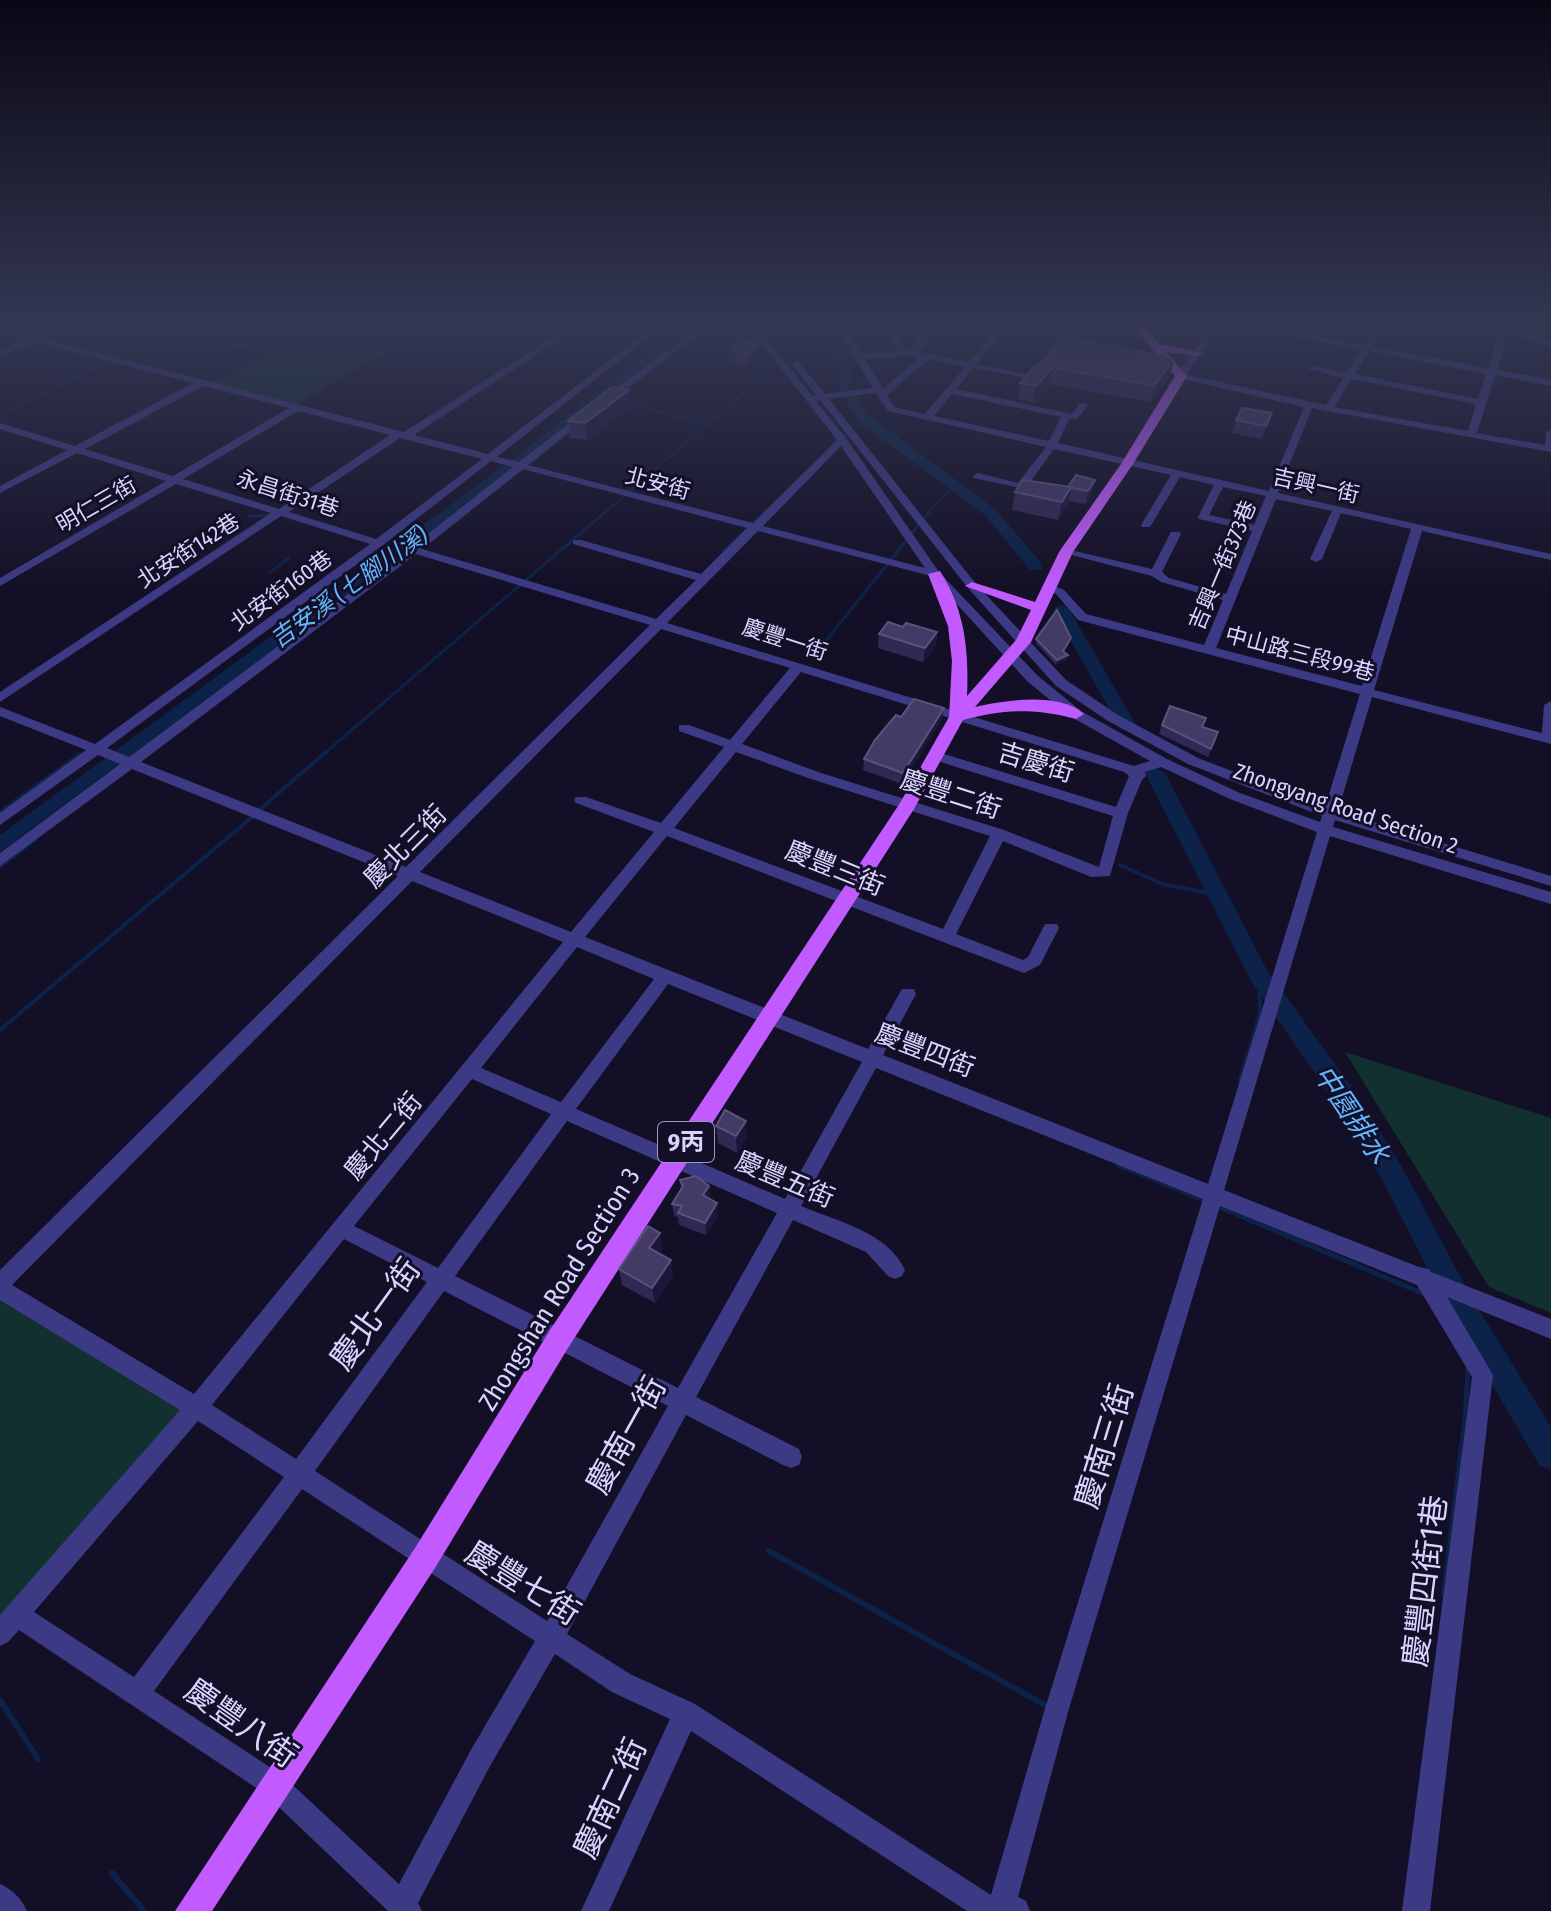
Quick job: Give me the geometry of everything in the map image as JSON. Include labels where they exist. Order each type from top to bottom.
[{"type":"main road","name":"Zhongshan Road Section 3","points":[[192,1911],[425,1558],[559,1339],[908,805],[957,717],[1018,649],[1066,552],[1159,412]]},
{"type":"main road","points":[[935,574],[949,594],[955,615],[961,661],[957,717],[989,706],[1024,702],[1076,714]]},
{"type":"main road","points":[[972,586],[1044,598]]},
{"type":"street","points":[[0,490],[147,412]]},
{"type":"street","name":"明仁三街","points":[[0,583],[289,412]]},
{"type":"street","name":"北安街","points":[[306,412],[935,574]]},
{"type":"street","name":"北安街142巷","points":[[0,698],[438,412]]},
{"type":"street","name":"北安街160巷","points":[[0,820],[379,543],[551,412]]},
{"type":"street","points":[[0,861],[414,550],[514,466],[587,412]]},
{"type":"street","name":"Zhongyang Road Section 2","points":[[827,412],[842,440],[935,574],[1018,649],[1113,718],[1193,761],[1326,821],[1551,898]]},
{"type":"street","name":"Zhongyang Road Section 2","points":[[831,412],[972,586],[1018,649],[1033,679],[1076,714],[1162,762],[1235,796],[1551,881]]},
{"type":"street","name":"吉興一街","points":[[904,412],[1551,557]]},
{"type":"street","points":[[927,418],[932,412]]},
{"type":"street","points":[[1048,412],[1074,417],[1078,412]]},
{"type":"street","name":"吉興一街373巷","points":[[1209,649],[1306,412]]},
{"type":"street","points":[[1363,412],[1550,449],[1551,433]]},
{"type":"street","points":[[1472,433],[1477,412]]},
{"type":"street","points":[[978,476],[1021,487],[1052,445],[1066,416]]},
{"type":"street","name":"永昌街31巷","points":[[0,426],[379,543]]},
{"type":"street","name":"慶北三街","points":[[0,1286],[657,622],[842,440]]},
{"type":"street","points":[[1146,525],[1176,475]]},
{"type":"street","points":[[1219,485],[1203,517],[1258,529]]},
{"type":"street","points":[[1316,559],[1337,511]]},
{"type":"street","points":[[1326,821],[1417,528]]},
{"type":"street","points":[[1156,573],[1175,534]]},
{"type":"street","points":[[577,542],[703,578]]},
{"type":"street","name":"慶豐一街","points":[[414,550],[799,666],[1129,769],[1139,776]]},
{"type":"street","points":[[1066,552],[1156,573],[1165,580],[1228,598]]},
{"type":"street","name":"中山路三段99巷","points":[[1044,598],[1060,592],[1082,617],[1549,740]]},
{"type":"street","name":"慶北二街","points":[[8,1624],[196,1407],[471,1071],[574,937],[799,666]]},
{"type":"street","points":[[1549,740],[1551,705]]},
{"type":"street","name":"慶豐四街","points":[[0,711],[95,751],[574,937],[768,1019],[872,1057],[1463,1291],[1551,1329]]},
{"type":"street","name":"慶豐二街","points":[[684,728],[735,744],[777,763],[999,834],[1096,873],[1105,872],[1121,813],[1139,776]]},
{"type":"street","name":"吉慶街","points":[[936,756],[1121,813]]},
{"type":"street","points":[[1139,776],[1139,769],[1162,762]]},
{"type":"street","name":"慶豐三街","points":[[581,800],[663,828],[1024,967],[1034,961],[1051,928]]},
{"type":"street","name":"慶南三街","points":[[1007,1908],[1061,1697],[1216,1195],[1326,821]]},
{"type":"street","points":[[947,937],[999,834]]},
{"type":"street","name":"慶北一街","points":[[138,1692],[563,1110],[666,975]]},
{"type":"street","name":"慶南一街","points":[[405,1909],[481,1757],[551,1638],[908,994]]},
{"type":"street","name":"慶豐五街","points":[[471,1071],[873,1246],[895,1270]]},
{"type":"street","points":[[340,1228],[442,1277],[791,1457]]},
{"type":"street","name":"慶豐四街1巷","points":[[1416,1911],[1483,1375],[1422,1275]]},
{"type":"street","name":"慶豐七街","points":[[0,1286],[298,1472],[425,1558],[621,1683],[686,1713],[990,1910],[1007,1908]]},
{"type":"street","name":"慶豐八街","points":[[8,1624],[138,1692],[273,1784],[405,1909]]},
{"type":"street","name":"慶南二街","points":[[595,1911],[686,1713]]},
{"type":"street","points":[[0,1898],[13,1911]]},
{"type":"green space","points":[[1345,1052],[1551,1118],[1551,1313],[1489,1287]]},
{"type":"green space","points":[[0,1296],[186,1409],[0,1634]]},
{"type":"building","points":[[579,412],[599,412],[585,423],[568,421]]},
{"type":"building","points":[[1240,412],[1272,413],[1266,426],[1236,420]]},
{"type":"building","points":[[1076,475],[1095,480],[1088,491],[1068,487]]},
{"type":"building","points":[[1023,480],[1071,487],[1062,502],[1015,492]]},
{"type":"building","points":[[1057,610],[1071,638],[1063,651],[1068,655],[1057,660],[1036,639]]},
{"type":"building","points":[[888,622],[903,627],[906,623],[937,632],[925,648],[879,634]]},
{"type":"building","points":[[914,699],[944,708],[903,773],[864,759],[875,740],[896,715],[901,717]]},
{"type":"building","points":[[1170,706],[1206,718],[1202,727],[1218,732],[1211,749],[1162,725]]},
{"type":"building","points":[[725,1110],[746,1121],[736,1136],[716,1126]]},
{"type":"building","points":[[696,1176],[709,1186],[703,1195],[717,1203],[705,1223],[678,1213],[682,1206],[672,1204],[683,1186],[680,1180]]},
{"type":"building","points":[[648,1226],[660,1233],[649,1248],[671,1260],[652,1288],[619,1269]]},
{"type":"waterway","points":[[0,414],[4,412]]},
{"type":"waterway","name":"吉安溪 (七腳川溪)","points":[[0,845],[514,465],[581,412]]},
{"type":"waterway","points":[[662,412],[706,425]]},
{"type":"waterway","points":[[706,425],[721,412]]},
{"type":"waterway","name":"中園排水","points":[[859,412],[863,418],[990,512],[1036,567]]},
{"type":"waterway","points":[[842,438],[858,427],[872,424]]},
{"type":"waterway","points":[[603,514],[706,425]]},
{"type":"waterway","points":[[465,514],[571,432]]},
{"type":"waterway","points":[[927,514],[954,486]]},
{"type":"waterway","points":[[382,579],[468,512]]},
{"type":"waterway","points":[[325,753],[605,512]]},
{"type":"waterway","points":[[817,652],[929,512]]},
{"type":"waterway","points":[[724,551],[764,513]]},
{"type":"waterway","points":[[248,516],[273,515]]},
{"type":"waterway","points":[[269,573],[289,558]]},
{"type":"waterway","name":"中園排水","points":[[1061,609],[1127,725]]},
{"type":"waterway","points":[[258,811],[327,751]]},
{"type":"waterway","points":[[0,812],[80,754]]},
{"type":"waterway","name":"中園排水","points":[[1155,773],[1259,975],[1347,1100],[1393,1175],[1460,1304],[1551,1455]]},
{"type":"waterway","points":[[0,1030],[251,818]]},
{"type":"waterway","points":[[0,867],[36,839]]},
{"type":"waterway","points":[[1120,865],[1162,884],[1218,895]]},
{"type":"waterway","points":[[1248,1055],[1260,1012],[1259,975]]},
{"type":"waterway","points":[[1240,1082],[1248,1053]]},
{"type":"waterway","points":[[1118,1165],[1206,1201]]},
{"type":"waterway","points":[[1217,1206],[1422,1293]]},
{"type":"waterway","points":[[1464,1434],[1468,1369]]},
{"type":"waterway","points":[[1444,1594],[1464,1432]]},
{"type":"waterway","points":[[769,1551],[1050,1708]]},
{"type":"waterway","points":[[0,1700],[38,1759]]},
{"type":"waterway","points":[[112,1873],[144,1911]]}]
